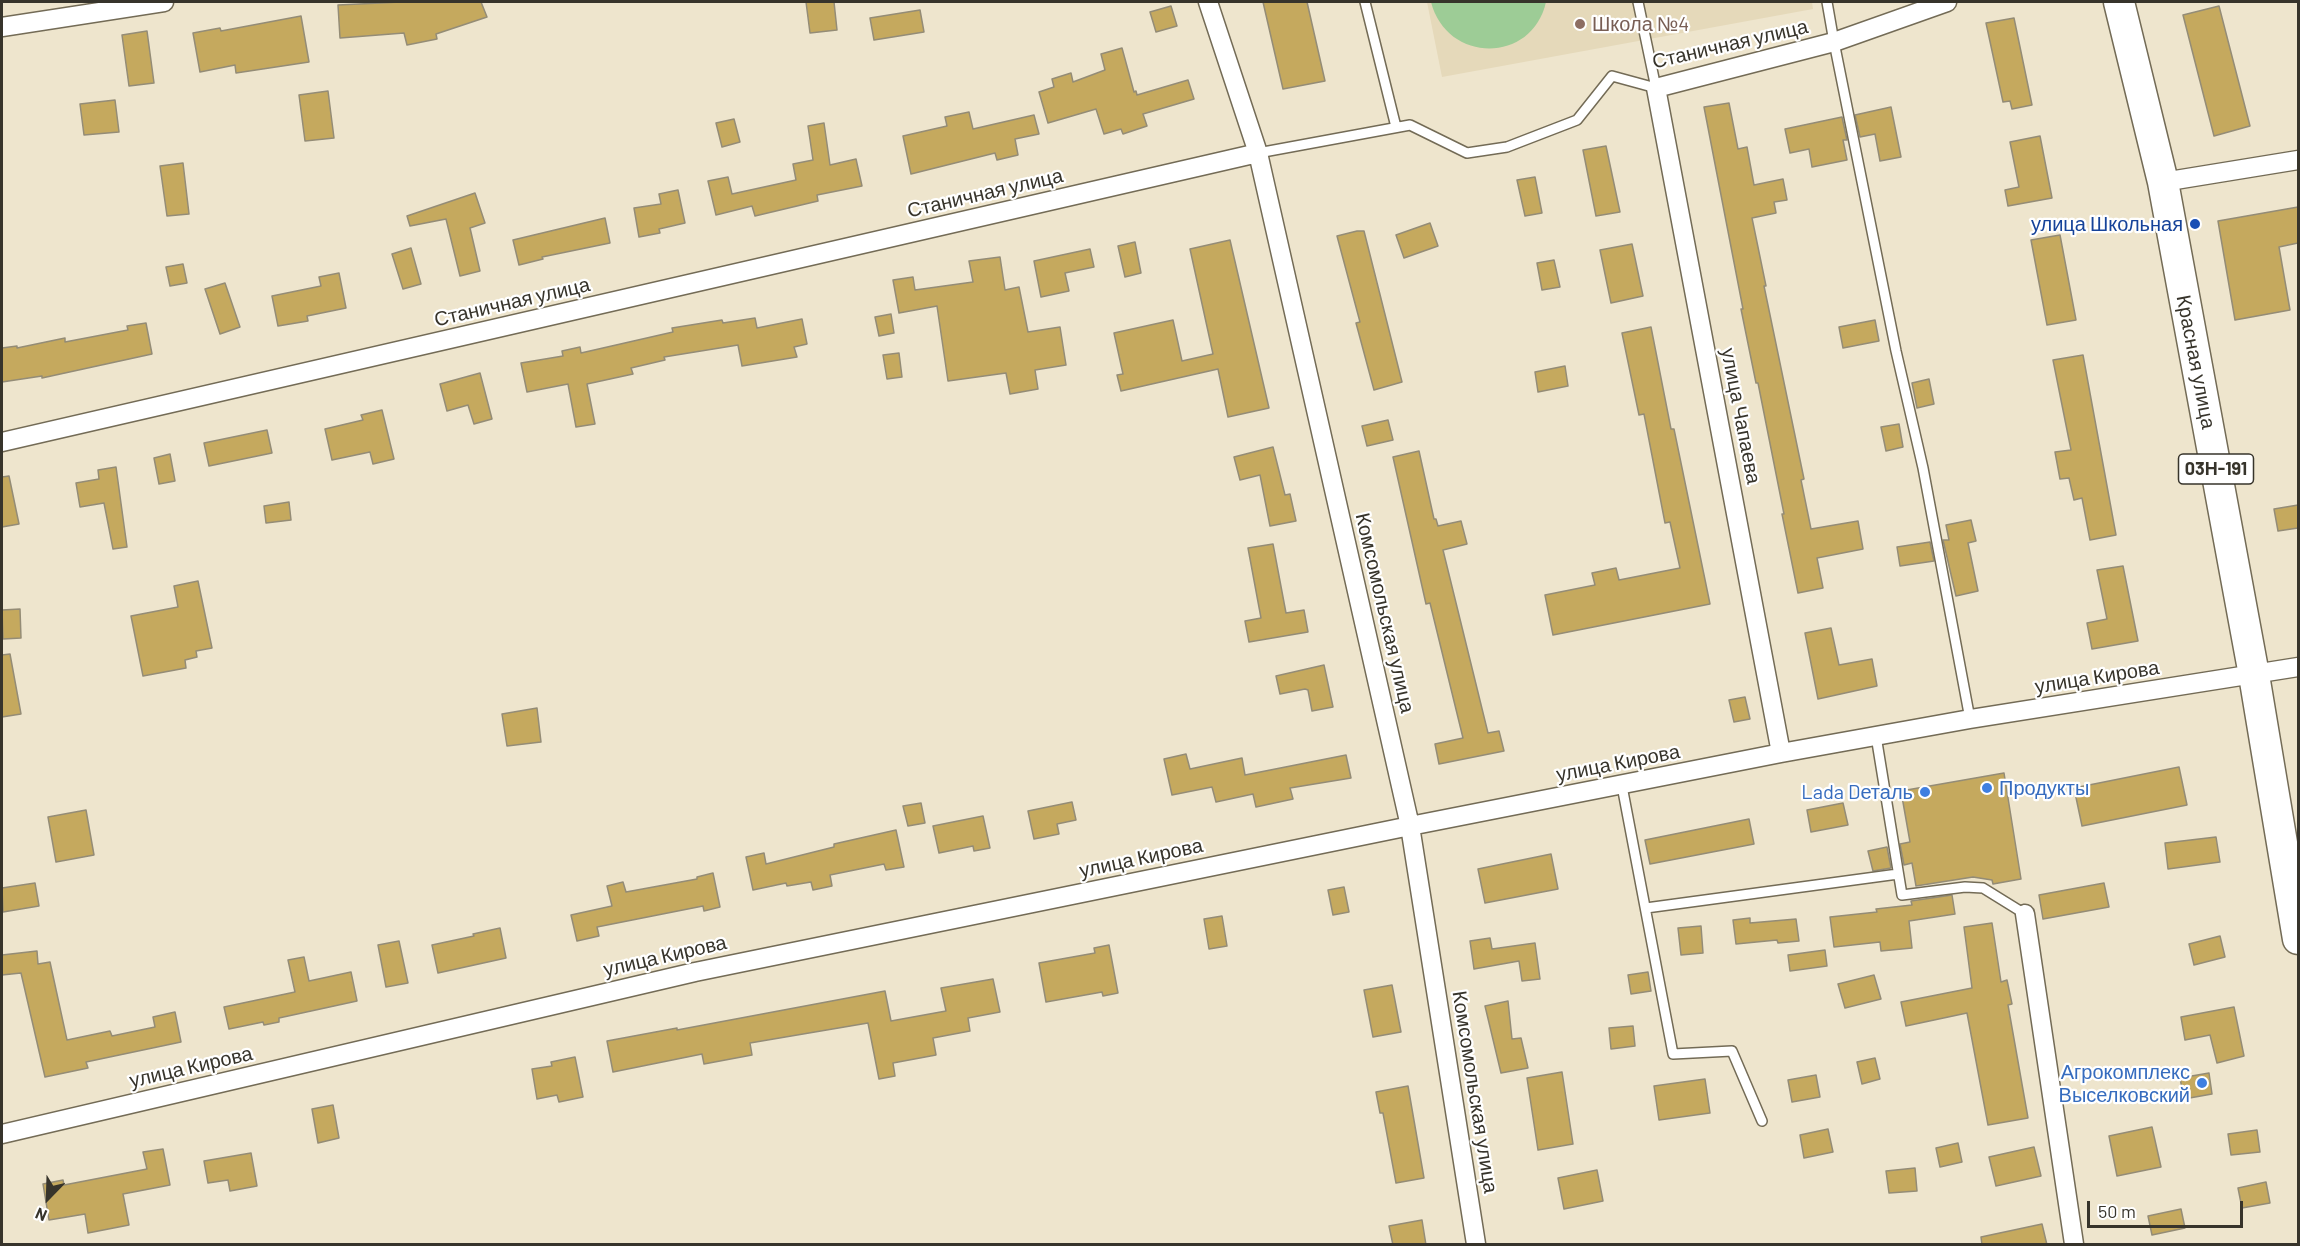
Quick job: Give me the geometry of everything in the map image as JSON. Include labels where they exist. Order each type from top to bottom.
[{"type":"main road","name":"Красная улица","points":[[2118,2],[2163,182],[2254,675],[2298,939]]},
{"type":"street","points":[[2,27],[164,2]]},
{"type":"street","name":"Комсомольская улица","points":[[1208,2],[1258,153],[1410,826],[1476,1245]]},
{"type":"street","name":"Станичная улица","points":[[1656,88],[1834,42],[1947,2]]},
{"type":"street","name":"улица Чапаева","points":[[1656,88],[1781,753]]},
{"type":"street","name":"Станичная улица","points":[[2,441],[1258,153]]},
{"type":"street","points":[[2163,182],[2298,160]]},
{"type":"street","name":"улица Кирова","points":[[2,1134],[695,972],[1410,826],[1781,753],[1970,719],[2298,667]]},
{"type":"street","points":[[2025,914],[2074,1245]]},
{"type":"lane","points":[[1365,2],[1396,127]]},
{"type":"lane","points":[[1638,2],[1656,88]]},
{"type":"lane","points":[[1827,2],[1894,339],[1923,468],[1970,719]]},
{"type":"lane","name":"Станичная улица","points":[[1258,153],[1410,124],[1467,153],[1507,147],[1577,120],[1612,76],[1656,88]]},
{"type":"lane","points":[[1876,736],[1902,895],[1965,886],[1983,888],[2025,914]]},
{"type":"lane","points":[[1622,786],[1673,1054],[1732,1051],[1762,1121]]},
{"type":"lane","points":[[1646,908],[1898,874]]},
{"type":"shaded area","name":"Школа №4","points":[[1427,2],[1812,2],[1813,9],[1442,77]]},
{"type":"green space","points":[[1431,2],[1546,2],[1538,22],[1524,37],[1508,46],[1489,48],[1471,46],[1454,37],[1440,22]]},
{"type":"building","points":[[481,2],[487,17],[436,34],[437,39],[407,45],[404,33],[340,38],[338,5]]},
{"type":"building","points":[[806,2],[834,2],[837,30],[810,33]]},
{"type":"building","points":[[1263,2],[1307,2],[1325,81],[1283,89]]},
{"type":"building","points":[[1171,6],[1177,26],[1156,32],[1150,12]]},
{"type":"building","points":[[2219,6],[2250,126],[2214,136],[2183,15]]},
{"type":"building","points":[[920,10],[924,32],[874,40],[870,18]]},
{"type":"building","points":[[301,16],[309,62],[236,73],[235,65],[200,72],[193,33],[220,28],[221,31]]},
{"type":"building","points":[[2014,18],[2032,105],[2012,109],[2010,101],[2003,102],[1986,23]]},
{"type":"building","points":[[147,31],[154,83],[129,86],[122,35]]},
{"type":"building","points":[[1122,48],[1134,92],[1136,91],[1137,95],[1188,80],[1194,99],[1143,114],[1147,126],[1123,134],[1121,129],[1104,134],[1096,109],[1048,123],[1039,92],[1054,87],[1052,79],[1071,73],[1073,82],[1105,70],[1101,54]]},
{"type":"building","points":[[328,91],[334,138],[305,141],[299,95]]},
{"type":"building","points":[[115,100],[119,132],[84,135],[80,104]]},
{"type":"building","points":[[1729,103],[1738,149],[1747,147],[1754,185],[1783,179],[1787,200],[1774,202],[1776,213],[1752,218],[1804,479],[1801,480],[1811,529],[1858,521],[1863,549],[1817,558],[1823,588],[1798,593],[1758,383],[1756,383],[1741,309],[1743,309],[1704,107]]},
{"type":"building","points":[[1891,107],[1901,157],[1880,161],[1875,134],[1860,137],[1855,115]]},
{"type":"building","points":[[969,112],[973,129],[1034,115],[1039,134],[1015,139],[1018,155],[997,160],[995,153],[911,174],[903,136],[947,126],[945,117]]},
{"type":"building","points":[[1842,117],[1847,140],[1843,140],[1847,160],[1812,167],[1809,149],[1790,153],[1785,129]]},
{"type":"building","points":[[734,119],[740,142],[722,147],[716,123]]},
{"type":"building","points":[[824,123],[830,165],[856,159],[862,186],[817,195],[818,201],[755,216],[752,206],[716,215],[708,181],[728,177],[732,194],[796,180],[793,164],[813,160],[808,126]]},
{"type":"building","points":[[2040,136],[2052,198],[2008,206],[2005,190],[2019,187],[2010,142]]},
{"type":"building","points":[[1606,146],[1620,212],[1596,216],[1583,150]]},
{"type":"building","points":[[183,163],[189,214],[167,216],[160,166]]},
{"type":"building","points":[[1535,177],[1542,213],[1525,216],[1517,180]]},
{"type":"building","points":[[678,190],[685,223],[659,229],[660,233],[639,237],[634,208],[661,204],[659,194]]},
{"type":"building","points":[[475,193],[485,223],[470,228],[480,271],[460,276],[446,219],[410,226],[407,216]]},
{"type":"building","points":[[2298,207],[2298,243],[2279,247],[2290,310],[2235,320],[2218,221]]},
{"type":"building","points":[[605,218],[610,243],[542,257],[543,259],[519,265],[513,240]]},
{"type":"building","points":[[1430,223],[1438,246],[1404,258],[1396,235]]},
{"type":"building","points":[[1364,231],[1402,382],[1374,390],[1356,323],[1360,322],[1337,236]]},
{"type":"building","points":[[2060,235],[2076,320],[2047,325],[2031,240]]},
{"type":"building","points":[[1230,240],[1269,408],[1228,417],[1218,369],[1121,391],[1117,375],[1123,374],[1114,333],[1173,320],[1182,361],[1213,354],[1190,249]]},
{"type":"building","points":[[1135,242],[1141,273],[1125,277],[1118,246]]},
{"type":"building","points":[[1632,244],[1643,296],[1611,303],[1600,250]]},
{"type":"building","points":[[411,248],[421,284],[403,289],[392,254]]},
{"type":"building","points":[[1090,249],[1094,267],[1065,273],[1069,291],[1041,297],[1034,261]]},
{"type":"building","points":[[1000,257],[1005,290],[1019,287],[1028,332],[1060,327],[1066,365],[1035,370],[1038,389],[1010,394],[1006,373],[948,381],[937,306],[899,313],[893,280],[913,277],[915,290],[973,282],[969,261]]},
{"type":"building","points":[[1554,260],[1560,287],[1542,290],[1537,263]]},
{"type":"building","points":[[183,264],[187,283],[170,286],[166,267]]},
{"type":"building","points":[[339,273],[346,308],[307,316],[308,321],[278,326],[272,296],[321,286],[319,277]]},
{"type":"building","points":[[225,283],[240,327],[220,334],[205,289]]},
{"type":"building","points":[[891,314],[894,333],[879,336],[875,317]]},
{"type":"building","points":[[755,318],[757,328],[802,319],[807,344],[794,347],[797,357],[742,366],[738,345],[664,357],[665,360],[631,368],[633,374],[587,384],[595,424],[576,427],[568,384],[527,392],[521,363],[563,356],[562,351],[580,347],[581,353],[673,332],[672,328],[722,320],[723,323]]},
{"type":"building","points":[[1875,320],[1879,341],[1843,348],[1839,327]]},
{"type":"building","points":[[146,323],[152,354],[42,378],[42,376],[2,382],[2,348],[17,346],[17,348],[65,338],[65,342],[128,330],[127,326]]},
{"type":"building","points":[[1651,327],[1710,604],[1553,635],[1545,595],[1595,585],[1592,573],[1616,568],[1619,580],[1680,568],[1670,522],[1665,523],[1644,414],[1639,415],[1622,333]]},
{"type":"building","points":[[899,353],[902,377],[887,379],[883,355]]},
{"type":"building","points":[[2083,355],[2116,535],[2090,540],[2082,498],[2074,500],[2069,478],[2060,479],[2055,452],[2071,450],[2053,360]]},
{"type":"building","points":[[1565,366],[1568,386],[1538,392],[1535,372]]},
{"type":"building","points":[[480,373],[492,419],[474,424],[468,405],[447,411],[440,384]]},
{"type":"building","points":[[1929,379],[1934,404],[1917,408],[1912,383]]},
{"type":"building","points":[[382,410],[394,459],[373,464],[370,452],[332,460],[325,429],[363,420],[361,415]]},
{"type":"building","points":[[1388,420],[1393,440],[1367,446],[1362,426]]},
{"type":"building","points":[[1899,424],[1903,447],[1886,451],[1881,427]]},
{"type":"building","points":[[267,430],[272,453],[209,466],[204,443]]},
{"type":"building","points":[[1273,447],[1285,495],[1290,494],[1296,521],[1270,526],[1260,475],[1240,480],[1234,457]]},
{"type":"building","points":[[1419,451],[1434,519],[1438,526],[1461,521],[1467,544],[1443,550],[1488,733],[1499,731],[1504,751],[1439,764],[1435,744],[1463,738],[1430,603],[1426,604],[1393,457]]},
{"type":"building","points":[[170,454],[175,481],[159,484],[154,458]]},
{"type":"building","points":[[116,467],[127,547],[113,549],[104,503],[80,507],[76,483],[99,479],[98,470]]},
{"type":"building","points":[[9,476],[19,524],[2,527],[2,477]]},
{"type":"building","points":[[289,502],[291,520],[266,523],[264,506]]},
{"type":"building","points":[[2298,505],[2298,528],[2278,531],[2274,509]]},
{"type":"building","points":[[1971,520],[1976,541],[1968,543],[1978,591],[1956,596],[1943,540],[1949,540],[1946,525]]},
{"type":"building","points":[[1930,542],[1934,561],[1900,566],[1897,547]]},
{"type":"building","points":[[1273,544],[1286,613],[1304,610],[1308,632],[1249,642],[1245,621],[1261,618],[1248,548]]},
{"type":"building","points":[[2123,566],[2138,641],[2092,649],[2087,623],[2107,619],[2097,570]]},
{"type":"building","points":[[198,581],[212,648],[196,651],[197,657],[185,660],[186,668],[143,676],[131,616],[178,607],[174,586]]},
{"type":"building","points":[[20,609],[21,638],[3,639],[2,610]]},
{"type":"building","points":[[1831,628],[1839,665],[1872,659],[1877,686],[1818,699],[1805,633]]},
{"type":"building","points":[[10,654],[21,714],[2,717],[2,655]]},
{"type":"building","points":[[1324,665],[1333,707],[1312,711],[1308,690],[1305,689],[1280,694],[1276,676]]},
{"type":"building","points":[[1745,697],[1750,719],[1734,722],[1729,700]]},
{"type":"building","points":[[537,708],[541,742],[507,746],[502,714]]},
{"type":"building","points":[[1186,754],[1190,769],[1242,758],[1245,775],[1346,755],[1351,778],[1290,788],[1293,799],[1256,807],[1253,794],[1216,802],[1212,787],[1172,795],[1164,759]]},
{"type":"building","points":[[2179,767],[2187,805],[2082,826],[2074,788]]},
{"type":"building","points":[[2004,773],[2021,879],[1993,884],[1992,880],[1973,877],[1916,886],[1912,863],[1904,865],[1900,844],[1910,842],[1901,791]]},
{"type":"building","points":[[1072,802],[1076,820],[1057,824],[1059,834],[1034,839],[1028,811]]},
{"type":"building","points":[[921,803],[925,823],[908,826],[903,806]]},
{"type":"building","points":[[1843,803],[1848,825],[1811,832],[1807,810]]},
{"type":"building","points":[[86,810],[94,855],[56,862],[48,817]]},
{"type":"building","points":[[983,816],[990,848],[974,851],[973,846],[939,853],[933,826]]},
{"type":"building","points":[[1749,819],[1754,844],[1650,864],[1645,840]]},
{"type":"building","points":[[896,830],[904,867],[886,870],[884,864],[830,875],[832,886],[813,890],[811,882],[787,886],[786,883],[753,890],[746,857],[764,853],[766,864],[834,847],[834,844]]},
{"type":"building","points":[[2216,837],[2220,862],[2168,869],[2165,843]]},
{"type":"building","points":[[1887,847],[1891,868],[1873,871],[1868,851]]},
{"type":"building","points":[[1551,854],[1558,889],[1485,903],[1478,869]]},
{"type":"building","points":[[713,873],[720,907],[704,911],[703,906],[597,927],[599,936],[577,941],[571,915],[612,906],[607,886],[623,882],[626,892],[697,879],[697,877]]},
{"type":"building","points":[[35,883],[39,906],[3,912],[2,888]]},
{"type":"building","points":[[2104,883],[2109,907],[2043,919],[2039,895]]},
{"type":"building","points":[[1344,887],[1349,912],[1333,915],[1328,890]]},
{"type":"building","points":[[1952,895],[1955,914],[1909,921],[1912,948],[1881,951],[1880,942],[1834,947],[1830,917],[1877,912],[1876,909],[1912,905],[1911,901]]},
{"type":"building","points":[[1222,916],[1227,946],[1209,949],[1204,919]]},
{"type":"building","points":[[1750,918],[1750,923],[1796,919],[1799,941],[1778,943],[1777,940],[1736,944],[1733,920]]},
{"type":"building","points":[[1992,923],[2001,982],[2007,980],[2012,1004],[2008,1005],[2028,1118],[1988,1125],[1967,1013],[1906,1026],[1901,1002],[1972,988],[1964,927]]},
{"type":"building","points":[[1701,926],[1703,953],[1681,955],[1678,928]]},
{"type":"building","points":[[500,928],[506,958],[438,973],[432,945]]},
{"type":"building","points":[[2220,936],[2225,957],[2194,965],[2189,944]]},
{"type":"building","points":[[1490,938],[1492,949],[1535,943],[1540,979],[1522,981],[1519,961],[1474,969],[1470,941]]},
{"type":"building","points":[[399,941],[408,983],[386,987],[378,945]]},
{"type":"building","points":[[1109,945],[1118,993],[1103,996],[1102,992],[1046,1002],[1039,963],[1095,953],[1094,948]]},
{"type":"building","points":[[1825,950],[1827,966],[1790,971],[1788,955]]},
{"type":"building","points":[[37,951],[38,964],[50,962],[67,1040],[110,1031],[112,1036],[155,1027],[153,1017],[175,1012],[181,1042],[86,1062],[88,1068],[45,1077],[21,973],[2,975],[2,955]]},
{"type":"building","points":[[304,957],[309,981],[351,972],[357,1001],[279,1018],[279,1022],[264,1025],[263,1022],[229,1029],[224,1007],[295,992],[288,960]]},
{"type":"building","points":[[1648,972],[1651,991],[1631,994],[1628,975]]},
{"type":"building","points":[[1874,975],[1881,999],[1845,1008],[1838,984]]},
{"type":"building","points":[[993,979],[1000,1012],[968,1018],[970,1031],[933,1038],[936,1055],[893,1063],[895,1076],[879,1079],[868,1023],[750,1043],[752,1055],[704,1064],[702,1054],[613,1072],[607,1041],[885,991],[891,1021],[946,1011],[941,988]]},
{"type":"building","points":[[1392,985],[1401,1032],[1373,1037],[1364,990]]},
{"type":"building","points":[[1508,1001],[1512,1039],[1521,1038],[1528,1068],[1501,1073],[1485,1006]]},
{"type":"building","points":[[2234,1007],[2244,1056],[2217,1063],[2210,1035],[2185,1040],[2181,1017]]},
{"type":"building","points":[[1633,1026],[1635,1046],[1611,1049],[1609,1028]]},
{"type":"building","points":[[575,1057],[583,1097],[559,1102],[557,1095],[537,1099],[532,1069],[552,1066],[551,1062]]},
{"type":"building","points":[[1875,1058],[1880,1079],[1862,1084],[1857,1062]]},
{"type":"building","points":[[1562,1072],[1573,1144],[1538,1150],[1527,1078]]},
{"type":"building","points":[[2209,1073],[2212,1094],[2184,1099],[2180,1078]]},
{"type":"building","points":[[1816,1075],[1820,1097],[1792,1102],[1788,1080]]},
{"type":"building","points":[[1705,1079],[1710,1113],[1659,1120],[1654,1086]]},
{"type":"building","points":[[1408,1086],[1424,1178],[1396,1183],[1383,1113],[1380,1113],[1376,1092]]},
{"type":"building","points":[[333,1105],[339,1138],[318,1143],[312,1109]]},
{"type":"building","points":[[2152,1127],[2161,1167],[2117,1176],[2109,1136]]},
{"type":"building","points":[[1828,1129],[1833,1152],[1804,1158],[1800,1135]]},
{"type":"building","points":[[2257,1130],[2260,1152],[2231,1155],[2228,1134]]},
{"type":"building","points":[[1958,1143],[1962,1162],[1940,1167],[1936,1148]]},
{"type":"building","points":[[2034,1147],[2041,1176],[1996,1186],[1989,1157]]},
{"type":"building","points":[[163,1149],[170,1185],[123,1194],[129,1225],[88,1233],[85,1214],[49,1220],[43,1184],[63,1180],[64,1185],[147,1169],[143,1152]]},
{"type":"building","points":[[251,1153],[257,1186],[230,1191],[228,1180],[208,1183],[204,1161]]},
{"type":"building","points":[[1915,1168],[1917,1191],[1889,1193],[1886,1171]]},
{"type":"building","points":[[1597,1170],[1603,1201],[1564,1209],[1558,1178]]},
{"type":"building","points":[[2266,1182],[2270,1203],[2242,1208],[2238,1188]]},
{"type":"building","points":[[2181,1209],[2185,1228],[2152,1235],[2148,1216]]},
{"type":"building","points":[[1422,1220],[1426,1245],[1393,1245],[1389,1226]]},
{"type":"building","points":[[2042,1224],[2047,1245],[1982,1245],[1981,1237]]},
{"type":"place","name":"Школа №4","points":[[1580,24]]},
{"type":"place","name":"улица Школьная","points":[[2195,224]]},
{"type":"place","name":"Продукты","points":[[1987,788]]},
{"type":"place","name":"Lada Dеталь","points":[[1925,792]]},
{"type":"place","name":"Агрокомплекс Выселковский","points":[[2202,1083]]}]
